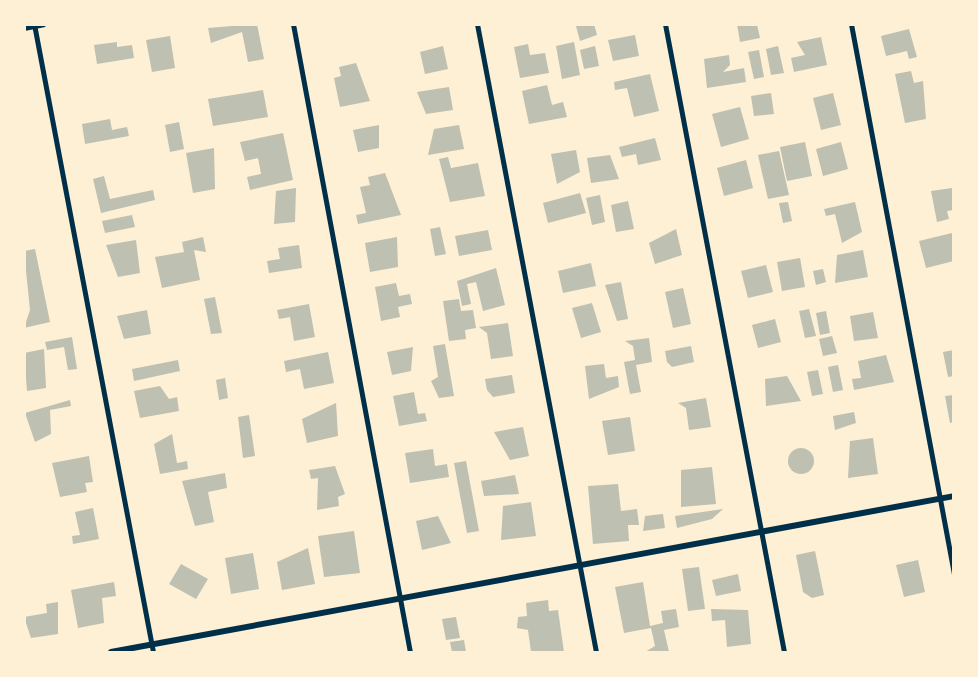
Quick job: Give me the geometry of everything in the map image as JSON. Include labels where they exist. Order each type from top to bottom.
[{"type":"street","points":[[24,28],[44,24]]},
{"type":"street","points":[[293,24],[410,653]]},
{"type":"street","points":[[477,24],[577,565],[596,653]]},
{"type":"street","points":[[665,24],[784,653]]},
{"type":"street","points":[[851,24],[954,574]]},
{"type":"street","points":[[35,25],[152,649]]},
{"type":"street","points":[[111,653],[152,649],[400,598],[954,496]]},
{"type":"building","points":[[257,24],[264,59],[248,62],[242,32],[211,43],[208,28]]},
{"type":"building","points":[[594,24],[597,35],[580,41],[576,26]]},
{"type":"building","points":[[737,24],[757,24],[760,38],[740,42]]},
{"type":"building","points":[[909,29],[917,57],[909,59],[907,51],[886,56],[881,36]]},
{"type":"building","points":[[635,35],[639,56],[613,61],[608,40]]},
{"type":"building","points":[[170,36],[175,68],[152,72],[146,40]]},
{"type":"building","points":[[821,37],[827,65],[794,72],[791,58],[805,55],[797,42]]},
{"type":"building","points":[[117,42],[117,47],[132,45],[134,58],[97,64],[94,45]]},
{"type":"building","points":[[574,42],[580,75],[562,79],[556,46]]},
{"type":"building","points":[[528,44],[530,55],[545,53],[549,73],[520,78],[514,47]]},
{"type":"building","points":[[443,46],[448,69],[425,74],[420,52]]},
{"type":"building","points":[[595,46],[599,66],[584,69],[580,50]]},
{"type":"building","points":[[778,46],[784,73],[771,75],[766,49]]},
{"type":"building","points":[[759,50],[764,77],[754,79],[748,52]]},
{"type":"building","points":[[729,55],[730,65],[723,72],[744,68],[746,82],[707,88],[704,59]]},
{"type":"building","points":[[356,63],[370,101],[340,107],[334,78],[341,76],[339,67]]},
{"type":"building","points":[[911,71],[914,83],[923,81],[926,119],[905,123],[895,74]]},
{"type":"building","points":[[650,74],[659,111],[634,117],[627,88],[615,90],[614,82]]},
{"type":"building","points":[[547,85],[552,105],[563,102],[567,117],[529,124],[522,91]]},
{"type":"building","points":[[449,87],[453,110],[426,114],[417,92]]},
{"type":"building","points":[[263,90],[268,117],[213,126],[208,99]]},
{"type":"building","points":[[771,93],[774,114],[754,116],[751,96]]},
{"type":"building","points":[[833,93],[841,125],[821,130],[813,98]]},
{"type":"building","points":[[740,107],[749,139],[721,147],[712,114]]},
{"type":"building","points":[[110,119],[112,130],[127,127],[129,136],[85,144],[82,124]]},
{"type":"building","points":[[179,122],[184,149],[170,152],[165,125]]},
{"type":"building","points":[[379,125],[379,148],[358,152],[353,130]]},
{"type":"building","points":[[459,125],[464,149],[428,155],[434,129]]},
{"type":"building","points":[[283,133],[293,180],[250,190],[247,177],[261,174],[258,158],[245,161],[240,142]]},
{"type":"building","points":[[655,138],[661,160],[638,165],[636,154],[622,157],[619,147]]},
{"type":"building","points":[[805,142],[812,176],[787,181],[780,147]]},
{"type":"building","points":[[841,142],[848,169],[823,176],[816,149]]},
{"type":"building","points":[[214,148],[215,189],[193,193],[186,153]]},
{"type":"building","points":[[576,150],[580,172],[557,184],[551,154]]},
{"type":"building","points":[[779,151],[789,195],[768,199],[758,155]]},
{"type":"building","points":[[610,155],[619,179],[591,183],[587,158]]},
{"type":"building","points":[[448,157],[451,168],[478,163],[485,196],[450,202],[439,159]]},
{"type":"building","points":[[746,160],[753,188],[724,196],[717,168]]},
{"type":"building","points":[[385,173],[401,215],[358,224],[356,215],[366,213],[360,187],[370,185],[368,177]]},
{"type":"building","points":[[104,176],[110,199],[153,190],[155,200],[101,213],[93,179]]},
{"type":"building","points":[[296,188],[295,222],[274,224],[276,191]]},
{"type":"building","points":[[952,188],[954,210],[947,211],[949,219],[937,222],[931,191]]},
{"type":"building","points":[[580,193],[586,213],[548,223],[543,203]]},
{"type":"building","points":[[600,195],[605,222],[592,225],[586,198]]},
{"type":"building","points":[[628,201],[634,229],[616,232],[611,205]]},
{"type":"building","points":[[788,202],[792,221],[783,223],[779,203]]},
{"type":"building","points":[[855,202],[862,232],[842,243],[835,214],[826,216],[824,209]]},
{"type":"building","points":[[132,215],[135,227],[105,233],[102,221]]},
{"type":"building","points":[[440,227],[446,254],[435,256],[430,229]]},
{"type":"building","points":[[676,229],[682,255],[655,264],[649,243]]},
{"type":"building","points":[[488,230],[492,250],[459,256],[455,236]]},
{"type":"building","points":[[952,233],[954,261],[926,268],[919,241]]},
{"type":"building","points":[[203,237],[206,252],[194,250],[200,280],[162,288],[155,257],[184,252],[182,242]]},
{"type":"building","points":[[397,237],[398,267],[370,272],[365,243]]},
{"type":"building","points":[[136,240],[140,273],[118,277],[106,245]]},
{"type":"building","points":[[299,245],[302,268],[269,273],[267,261],[280,259],[278,248]]},
{"type":"building","points":[[35,249],[50,322],[24,328],[30,310],[24,251]]},
{"type":"building","points":[[863,250],[868,277],[835,283],[837,255]]},
{"type":"building","points":[[800,258],[805,287],[782,291],[777,262]]},
{"type":"building","points":[[591,263],[596,286],[563,293],[558,271]]},
{"type":"building","points":[[766,265],[773,292],[748,298],[741,271]]},
{"type":"building","points":[[496,268],[505,305],[483,311],[476,282],[467,284],[471,304],[462,306],[457,281]]},
{"type":"building","points":[[823,269],[826,282],[816,285],[813,271]]},
{"type":"building","points":[[621,282],[628,319],[617,321],[605,285]]},
{"type":"building","points":[[396,283],[399,296],[410,294],[412,304],[398,307],[400,317],[381,321],[375,287]]},
{"type":"building","points":[[683,288],[691,324],[673,328],[665,292]]},
{"type":"building","points":[[215,297],[222,333],[211,334],[204,299]]},
{"type":"building","points":[[459,299],[461,311],[473,310],[476,328],[465,330],[466,339],[449,341],[443,301]]},
{"type":"building","points":[[592,303],[601,332],[581,338],[572,308]]},
{"type":"building","points":[[309,304],[315,337],[294,341],[290,317],[279,319],[277,310]]},
{"type":"building","points":[[809,309],[816,336],[805,338],[799,311]]},
{"type":"building","points":[[147,310],[151,334],[124,339],[117,316]]},
{"type":"building","points":[[826,311],[830,333],[820,335],[816,313]]},
{"type":"building","points":[[873,312],[878,338],[854,341],[850,316]]},
{"type":"building","points":[[775,319],[781,342],[758,348],[752,325]]},
{"type":"building","points":[[508,323],[513,356],[491,359],[487,333],[479,327]]},
{"type":"building","points":[[832,336],[837,353],[823,356],[819,339]]},
{"type":"building","points":[[72,337],[77,369],[68,370],[64,347],[47,350],[45,342]]},
{"type":"building","points":[[649,338],[652,362],[636,365],[641,392],[630,394],[624,362],[635,360],[633,346],[625,341]]},
{"type":"building","points":[[445,344],[454,396],[439,398],[431,381],[438,377],[433,346]]},
{"type":"building","points":[[691,346],[694,362],[672,367],[667,362],[665,351]]},
{"type":"building","points":[[413,347],[411,371],[392,375],[387,352]]},
{"type":"building","points":[[44,349],[46,388],[27,391],[24,353]]},
{"type":"building","points":[[954,350],[954,376],[948,377],[943,352]]},
{"type":"building","points":[[328,352],[334,383],[304,389],[300,369],[286,372],[284,361]]},
{"type":"building","points":[[886,355],[894,382],[854,390],[852,379],[861,378],[858,361]]},
{"type":"building","points":[[178,360],[180,371],[134,381],[132,369]]},
{"type":"building","points":[[604,364],[606,378],[618,376],[619,387],[589,399],[585,366]]},
{"type":"building","points":[[838,365],[843,390],[833,392],[828,367]]},
{"type":"building","points":[[818,370],[823,394],[812,396],[807,372]]},
{"type":"building","points":[[512,375],[515,393],[493,397],[487,390],[485,379]]},
{"type":"building","points":[[787,376],[801,401],[766,406],[765,379]]},
{"type":"building","points":[[225,378],[228,398],[219,400],[216,380]]},
{"type":"building","points":[[160,386],[169,399],[177,397],[179,411],[140,418],[134,391]]},
{"type":"building","points":[[414,392],[418,414],[425,413],[427,421],[399,426],[393,396]]},
{"type":"building","points":[[954,395],[954,422],[950,423],[945,396]]},
{"type":"building","points":[[706,398],[711,427],[689,430],[686,408],[678,403]]},
{"type":"building","points":[[70,400],[71,406],[50,410],[51,434],[35,442],[25,413]]},
{"type":"building","points":[[336,403],[338,436],[307,443],[302,419]]},
{"type":"building","points":[[854,412],[856,423],[835,430],[833,416]]},
{"type":"building","points":[[249,415],[255,456],[243,458],[238,417]]},
{"type":"building","points":[[630,417],[635,451],[608,455],[602,421]]},
{"type":"building","points":[[523,427],[529,456],[510,460],[494,432]]},
{"type":"building","points":[[172,434],[177,463],[187,461],[188,469],[160,474],[154,444]]},
{"type":"building","points":[[873,438],[878,474],[848,478],[850,441]]},
{"type":"building","points":[[801,448],[810,452],[814,461],[810,470],[801,474],[792,470],[788,461],[792,452]]},
{"type":"building","points":[[433,449],[435,466],[447,464],[449,477],[410,483],[405,453]]},
{"type":"building","points":[[89,456],[93,482],[85,483],[87,492],[60,497],[52,463]]},
{"type":"building","points":[[466,461],[479,531],[467,533],[454,463]]},
{"type":"building","points":[[335,466],[345,494],[338,497],[339,506],[317,510],[318,478],[311,479],[309,470]]},
{"type":"building","points":[[712,467],[716,504],[681,507],[681,470]]},
{"type":"building","points":[[225,473],[227,488],[208,492],[214,522],[195,526],[182,481]]},
{"type":"building","points":[[515,475],[519,494],[484,496],[481,481]]},
{"type":"building","points":[[618,484],[621,511],[637,509],[639,525],[628,525],[629,541],[593,544],[588,486]]},
{"type":"building","points":[[531,502],[536,536],[501,540],[503,506]]},
{"type":"building","points":[[93,508],[99,539],[73,544],[72,536],[80,535],[75,512]]},
{"type":"building","points":[[723,509],[712,519],[677,528],[675,516]]},
{"type":"building","points":[[663,514],[665,528],[643,531],[645,516]]},
{"type":"building","points":[[438,516],[451,543],[422,550],[416,521]]},
{"type":"building","points":[[354,531],[360,573],[324,577],[318,536]]},
{"type":"building","points":[[308,548],[315,584],[282,590],[277,562]]},
{"type":"building","points":[[815,551],[824,595],[812,598],[803,592],[796,555]]},
{"type":"building","points":[[253,553],[259,589],[231,594],[225,558]]},
{"type":"building","points":[[918,560],[925,592],[904,597],[896,565]]},
{"type":"building","points":[[181,564],[208,579],[196,599],[169,584]]},
{"type":"building","points":[[699,567],[705,609],[688,611],[682,569]]},
{"type":"building","points":[[738,574],[741,591],[716,596],[712,580]]},
{"type":"building","points":[[114,582],[116,596],[102,598],[104,623],[78,628],[71,590]]},
{"type":"building","points":[[643,582],[650,626],[663,623],[661,611],[676,609],[679,627],[664,630],[669,652],[645,652],[655,646],[651,628],[624,633],[615,587]]},
{"type":"building","points":[[548,600],[549,611],[558,610],[564,652],[531,652],[528,630],[517,628],[518,617],[527,616],[526,603]]},
{"type":"building","points":[[58,602],[58,634],[31,638],[24,617],[47,613],[46,604]]},
{"type":"building","points":[[711,609],[748,610],[751,644],[727,647],[725,620],[712,621]]},
{"type":"building","points":[[456,617],[460,638],[446,640],[442,619]]},
{"type":"building","points":[[464,640],[466,652],[452,652],[450,642]]}]
